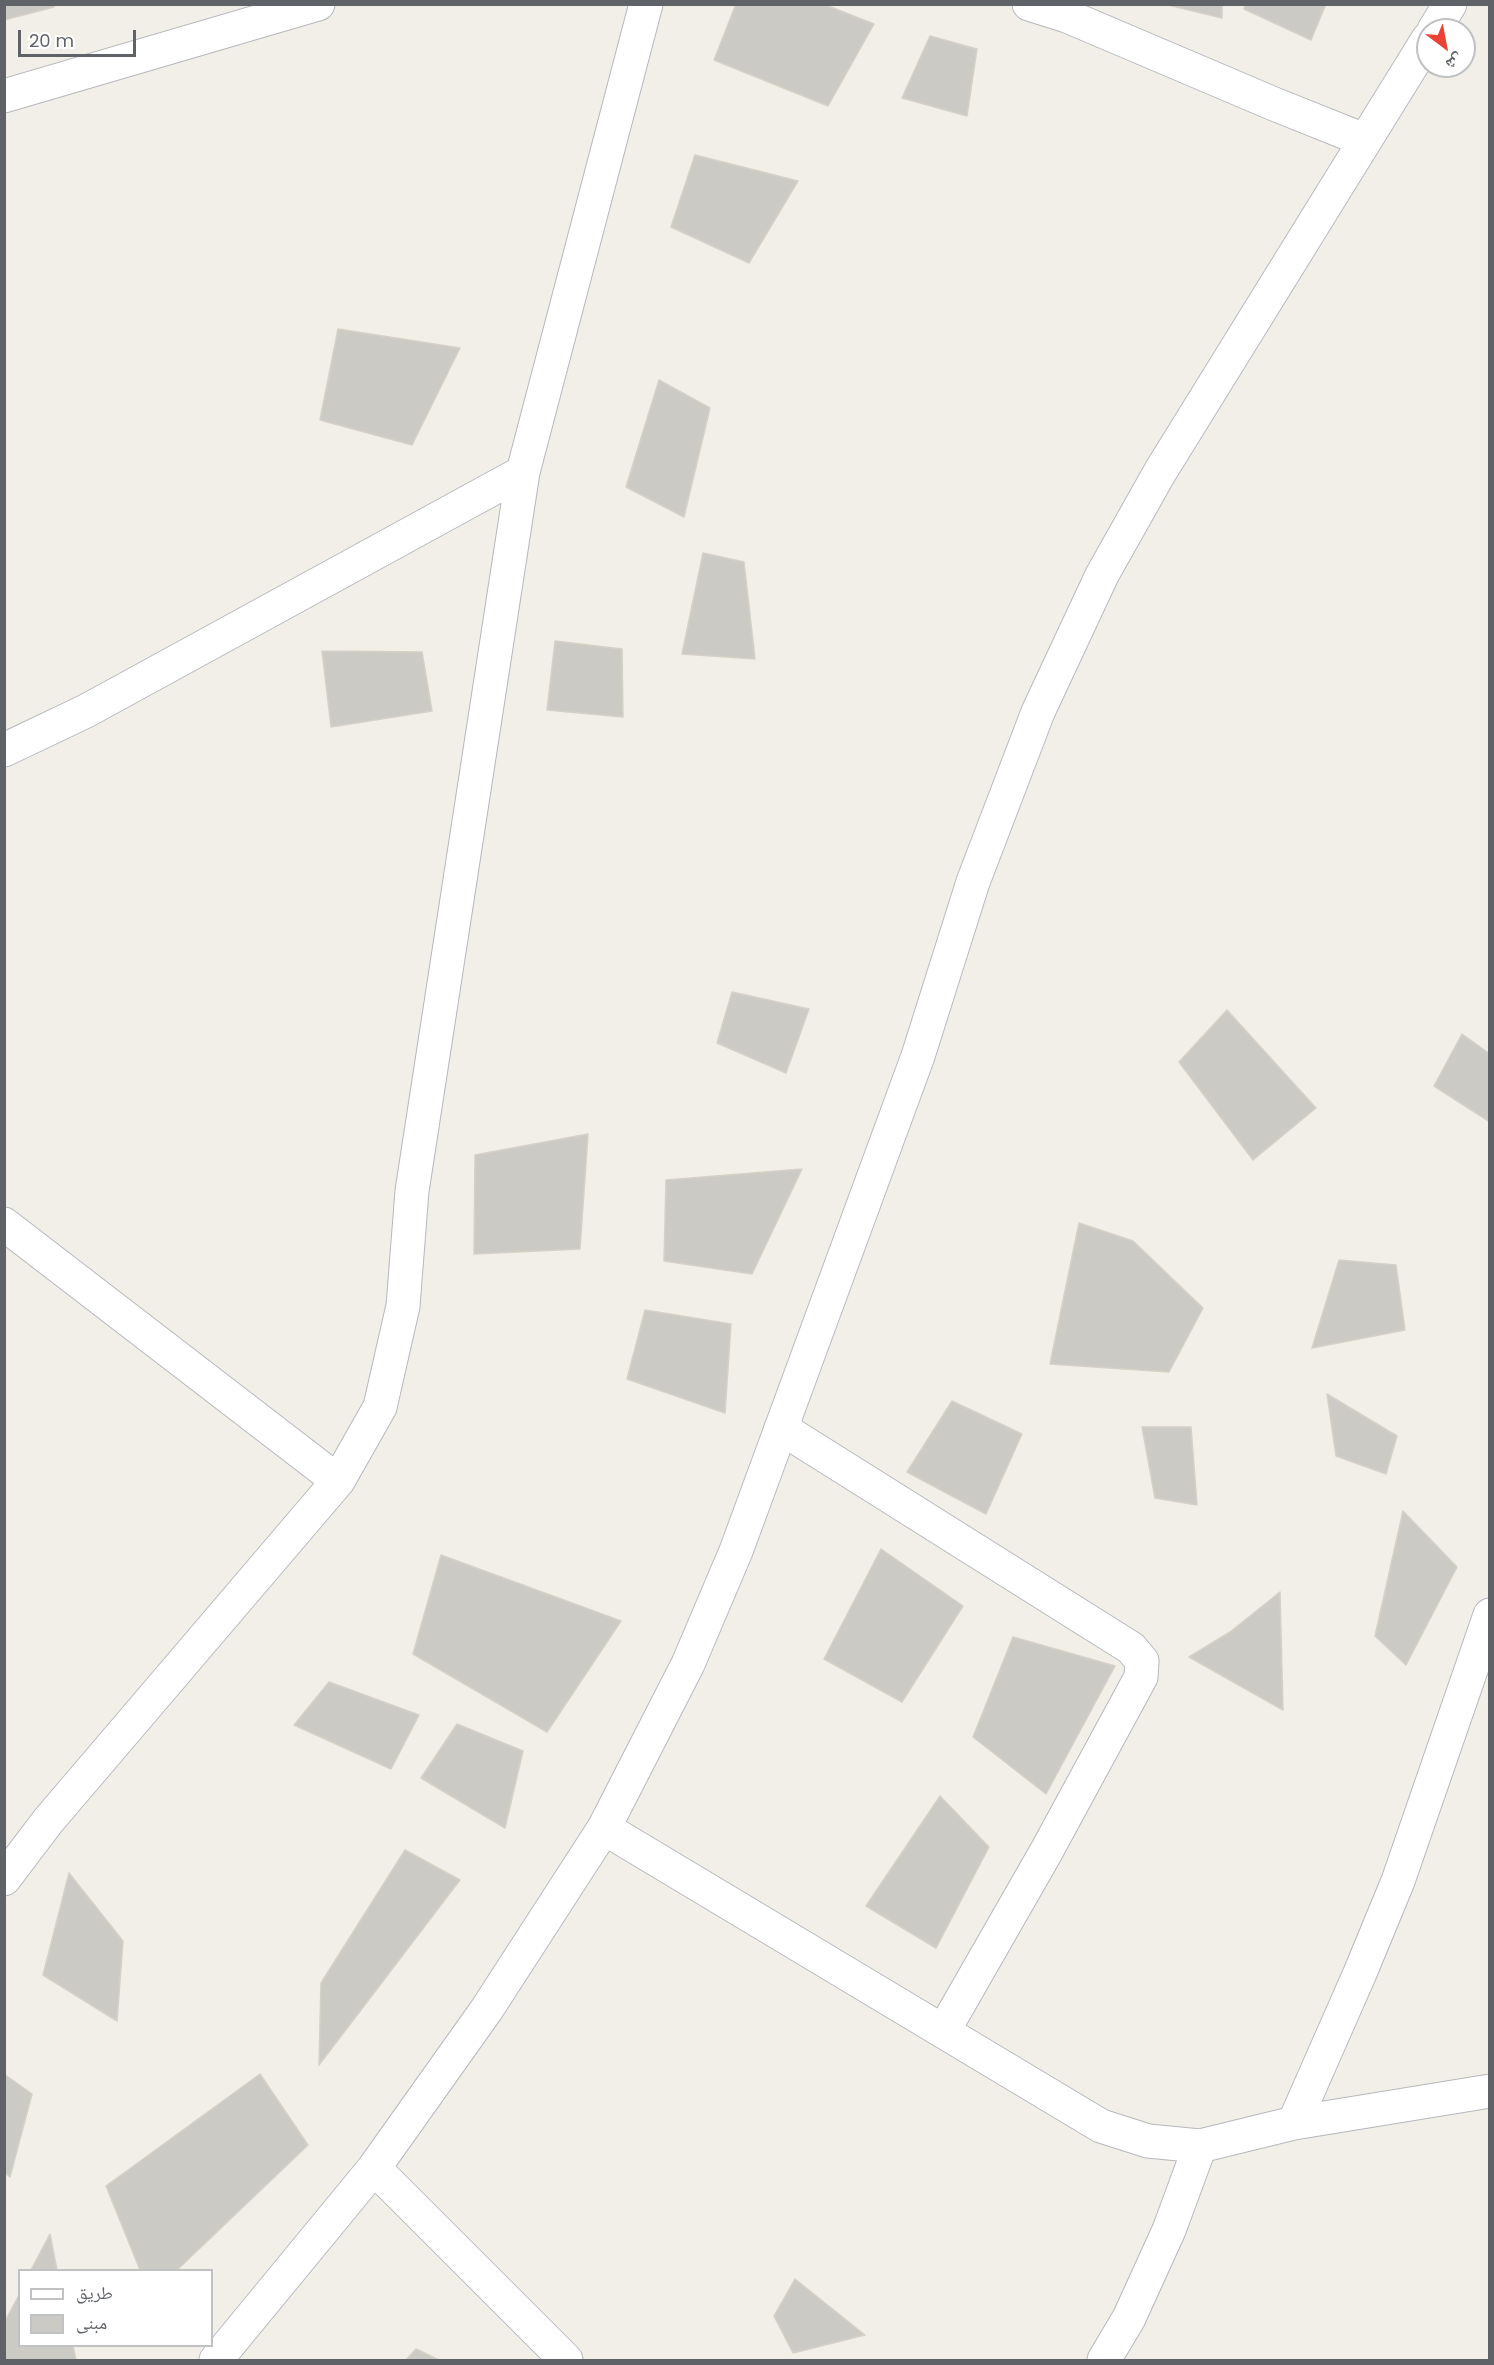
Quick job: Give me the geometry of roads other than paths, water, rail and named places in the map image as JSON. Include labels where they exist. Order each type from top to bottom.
[{"type":"street","points":[[4,96],[318,4]]},
{"type":"street","points":[[4,1879],[48,1821],[338,1481],[380,1407],[403,1306],[412,1191],[523,472],[646,4]]},
{"type":"street","points":[[1029,4],[1067,16],[1364,140]]},
{"type":"street","points":[[1441,18],[1450,4]]},
{"type":"street","points":[[216,2361],[374,2168],[487,2009],[604,1828],[688,1664],[736,1551],[918,1056],[973,882],[1038,712],[1102,575],[1160,472],[1416,58]]},
{"type":"street","points":[[4,750],[86,711],[523,472]]},
{"type":"street","points":[[4,1224],[338,1481]]},
{"type":"street","points":[[781,1428],[1131,1648],[1142,1661],[1141,1677],[1046,1852],[944,2030]]},
{"type":"street","points":[[1294,2123],[1398,1881],[1490,1615]]},
{"type":"street","points":[[604,1828],[1101,2126],[1148,2141],[1200,2146],[1294,2123],[1490,2091]]},
{"type":"street","points":[[1104,2361],[1129,2318],[1169,2230],[1200,2146]]},
{"type":"street","points":[[374,2168],[566,2361]]}]
